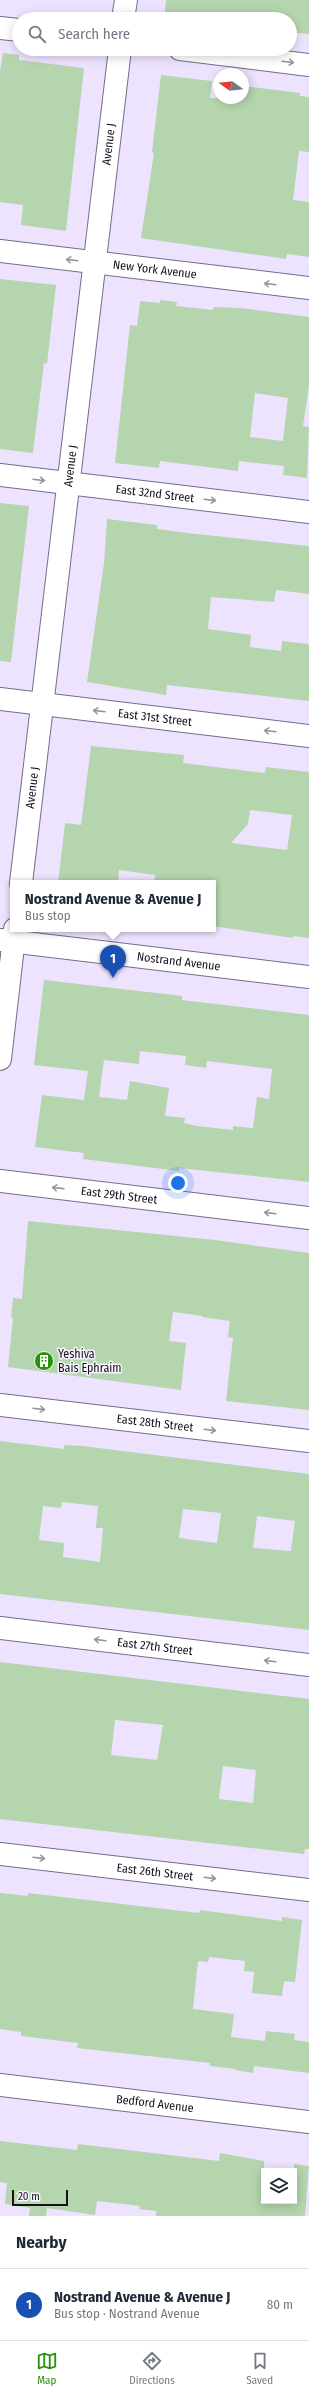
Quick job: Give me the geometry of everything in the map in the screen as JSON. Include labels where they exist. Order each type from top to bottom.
[{"type":"street","points":[[124,12],[126,0]]},
{"type":"street","points":[[0,28],[12,29]]},
{"type":"street","name":"Avenue J","points":[[21,880],[119,56]]},
{"type":"street","points":[[236,56],[309,65]]},
{"type":"street","name":"New York Avenue","points":[[0,251],[309,288]]},
{"type":"street","name":"East 32nd Street","points":[[0,475],[309,512]]},
{"type":"street","name":"East 31st Street","points":[[0,699],[309,736]]},
{"type":"street","points":[[0,1059],[10,937]]},
{"type":"street","name":"Nostrand Avenue","points":[[10,937],[309,977]]},
{"type":"street","name":"East 29th Street","points":[[0,1181],[309,1218]]},
{"type":"street","name":"East 28th Street","points":[[0,1405],[309,1442]]},
{"type":"street","name":"East 27th Street","points":[[0,1628],[309,1665]]},
{"type":"street","name":"East 26th Street","points":[[0,1854],[309,1890]]},
{"type":"street","name":"Bedford Avenue","points":[[0,2085],[309,2122]]},
{"type":"building","points":[[166,0],[309,0],[309,34],[297,33],[297,12],[165,12]]},
{"type":"building","points":[[3,53],[12,54],[12,56],[19,56],[19,60],[84,68],[66,231],[21,225],[23,205],[0,202],[0,72]]},
{"type":"building","points":[[161,75],[212,81],[210,98],[213,98],[213,104],[249,104],[249,87],[300,93],[300,96],[309,97],[309,152],[299,151],[293,200],[309,202],[309,257],[287,254],[286,259],[141,238],[154,153],[152,152]]},
{"type":"building","points":[[0,279],[56,285],[47,364],[44,363],[33,453],[0,449]]},
{"type":"building","points":[[160,300],[177,302],[176,306],[213,310],[214,307],[240,308],[309,317],[309,386],[303,426],[309,427],[307,478],[283,475],[284,466],[239,461],[238,471],[160,461],[159,468],[115,463],[130,325],[137,326],[140,301],[160,303]],"holes":[[[255,393],[288,398],[283,441],[250,437]]]},
{"type":"building","points":[[0,503],[29,506],[11,662],[0,661]]},
{"type":"building","points":[[107,519],[157,525],[157,529],[309,546],[309,594],[276,590],[274,602],[211,597],[208,629],[251,635],[250,647],[281,651],[282,641],[309,644],[309,701],[167,685],[166,695],[87,682],[104,563]]},
{"type":"building","points":[[91,746],[184,755],[183,763],[265,773],[266,767],[309,772],[309,938],[293,936],[293,938],[216,926],[216,880],[154,880],[155,875],[119,870],[118,880],[58,880],[65,823],[81,825]],"holes":[[[250,810],[292,815],[287,850],[231,843],[248,824]]]},
{"type":"building","points":[[44,980],[182,996],[182,1000],[309,1015],[309,1182],[179,1168],[179,1171],[83,1159],[84,1153],[35,1147],[42,1095],[84,1100],[88,1071],[34,1065]],"holes":[[[140,1051],[186,1056],[185,1065],[206,1068],[207,1061],[272,1069],[269,1099],[257,1097],[253,1128],[233,1126],[233,1130],[197,1126],[184,1123],[185,1118],[165,1116],[169,1088],[130,1081],[127,1100],[99,1097],[104,1060],[139,1064]]]},
{"type":"building","points":[[28,1221],[215,1240],[309,1253],[309,1410],[226,1401],[233,1338],[228,1337],[230,1321],[202,1317],[203,1316],[173,1312],[169,1341],[186,1343],[181,1390],[8,1367],[13,1318],[11,1318],[13,1298],[22,1299]]},
{"type":"building","points":[[0,1441],[64,1449],[64,1445],[82,1446],[309,1474],[309,1630],[0,1594]],"holes":[[[62,1502],[98,1506],[96,1528],[103,1528],[100,1562],[63,1557],[64,1543],[39,1540],[43,1506],[61,1508]],[[183,1509],[221,1513],[217,1543],[179,1538]],[[257,1516],[295,1521],[291,1551],[253,1548]]]},
{"type":"building","points":[[0,1662],[309,1699],[309,1849],[305,1849],[304,1854],[0,1819]],"holes":[[[115,1720],[163,1725],[157,1760],[111,1755]],[[223,1766],[256,1770],[253,1803],[219,1799]]]},
{"type":"building","points":[[0,1893],[28,1896],[28,1893],[199,1913],[200,1910],[282,1921],[282,1917],[302,1920],[295,1982],[284,1981],[282,1996],[252,1993],[254,1972],[244,1971],[245,1961],[209,1957],[208,1962],[198,1961],[193,2009],[234,2014],[231,2037],[265,2041],[266,2031],[295,2034],[294,2040],[309,2042],[309,2073],[254,2066],[253,2073],[235,2070],[236,2069],[210,2066],[210,2063],[77,2048],[78,2043],[21,2036],[21,2032],[0,2029]]},
{"type":"building","points":[[0,2141],[77,2150],[78,2144],[219,2161],[220,2153],[264,2161],[264,2168],[261,2168],[261,2204],[297,2204],[297,2168],[294,2168],[294,2164],[309,2166],[305,2216],[156,2216],[156,2211],[139,2209],[140,2206],[97,2201],[95,2215],[47,2208],[46,2216],[29,2216],[30,2208],[5,2204],[7,2183],[0,2182]]},
{"type":"place","name":"Nostrand Avenue & Avenue J","points":[[113,978]]},
{"type":"place","name":"Yeshiva Bais Ephraim","points":[[44,1361]]}]
